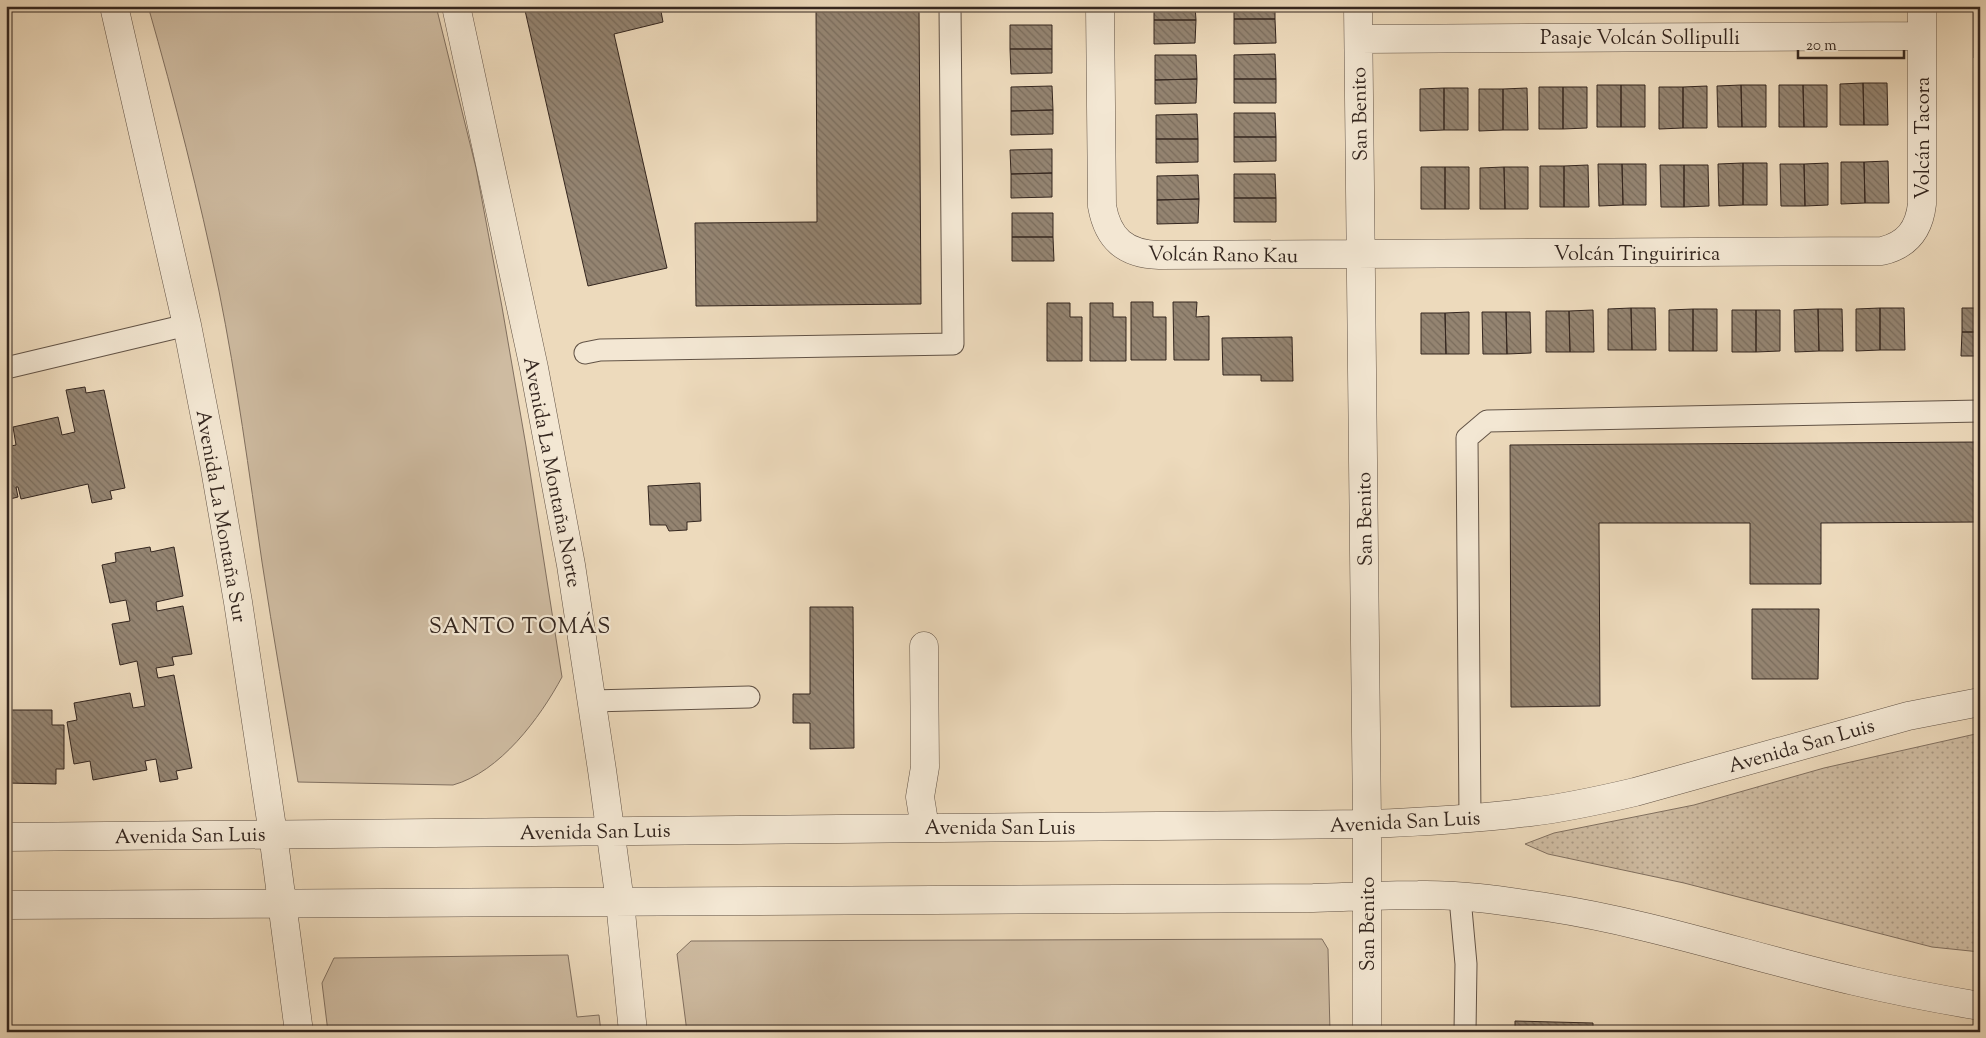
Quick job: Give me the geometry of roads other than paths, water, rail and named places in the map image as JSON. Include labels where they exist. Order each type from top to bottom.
[{"type":"street","name":"Avenida La Montaña Sur","points":[[114,6],[187,325],[238,602],[283,903],[299,1032]]},
{"type":"street","name":"Avenida La Montaña Norte","points":[[456,6],[554,466],[592,701],[620,902],[633,1032]]},
{"type":"street","name":"Volcán Rano Kau","points":[[1100,6],[1102,206],[1107,226],[1119,243],[1131,250],[1152,255],[1361,254]]},
{"type":"street","name":"San Benito","points":[[1358,6],[1367,824],[1367,1032]]},
{"type":"street","name":"Volcán Tacora","points":[[1909,237],[1921,218],[1922,204],[1922,6]]},
{"type":"street","name":"Pasaje Volcán Sollipulli","points":[[1359,38],[1922,36]]},
{"type":"street","name":"Volcán Tinguiririca","points":[[1361,254],[1882,251],[1894,248],[1909,237]]},
{"type":"street","points":[[924,646],[925,766],[920,797],[925,828]]},
{"type":"street","name":"Avenida San Luis","points":[[6,837],[1367,824],[1470,819],[1532,812],[1635,792],[1881,723],[1980,702]]},
{"type":"street","points":[[6,905],[1367,897],[1420,895],[1546,907],[1602,917],[1852,981],[1980,1006]]},
{"type":"lane","points":[[585,353],[600,350],[954,344],[950,6]]},
{"type":"lane","points":[[6,368],[187,325]]},
{"type":"lane","points":[[1470,819],[1467,438],[1487,421],[1980,412]]},
{"type":"lane","points":[[592,701],[749,698]]},
{"type":"lane","points":[[1460,898],[1466,964],[1465,1032]]},
{"type":"district","name":"SANTO TOMÁS","points":[[520,625]]}]
